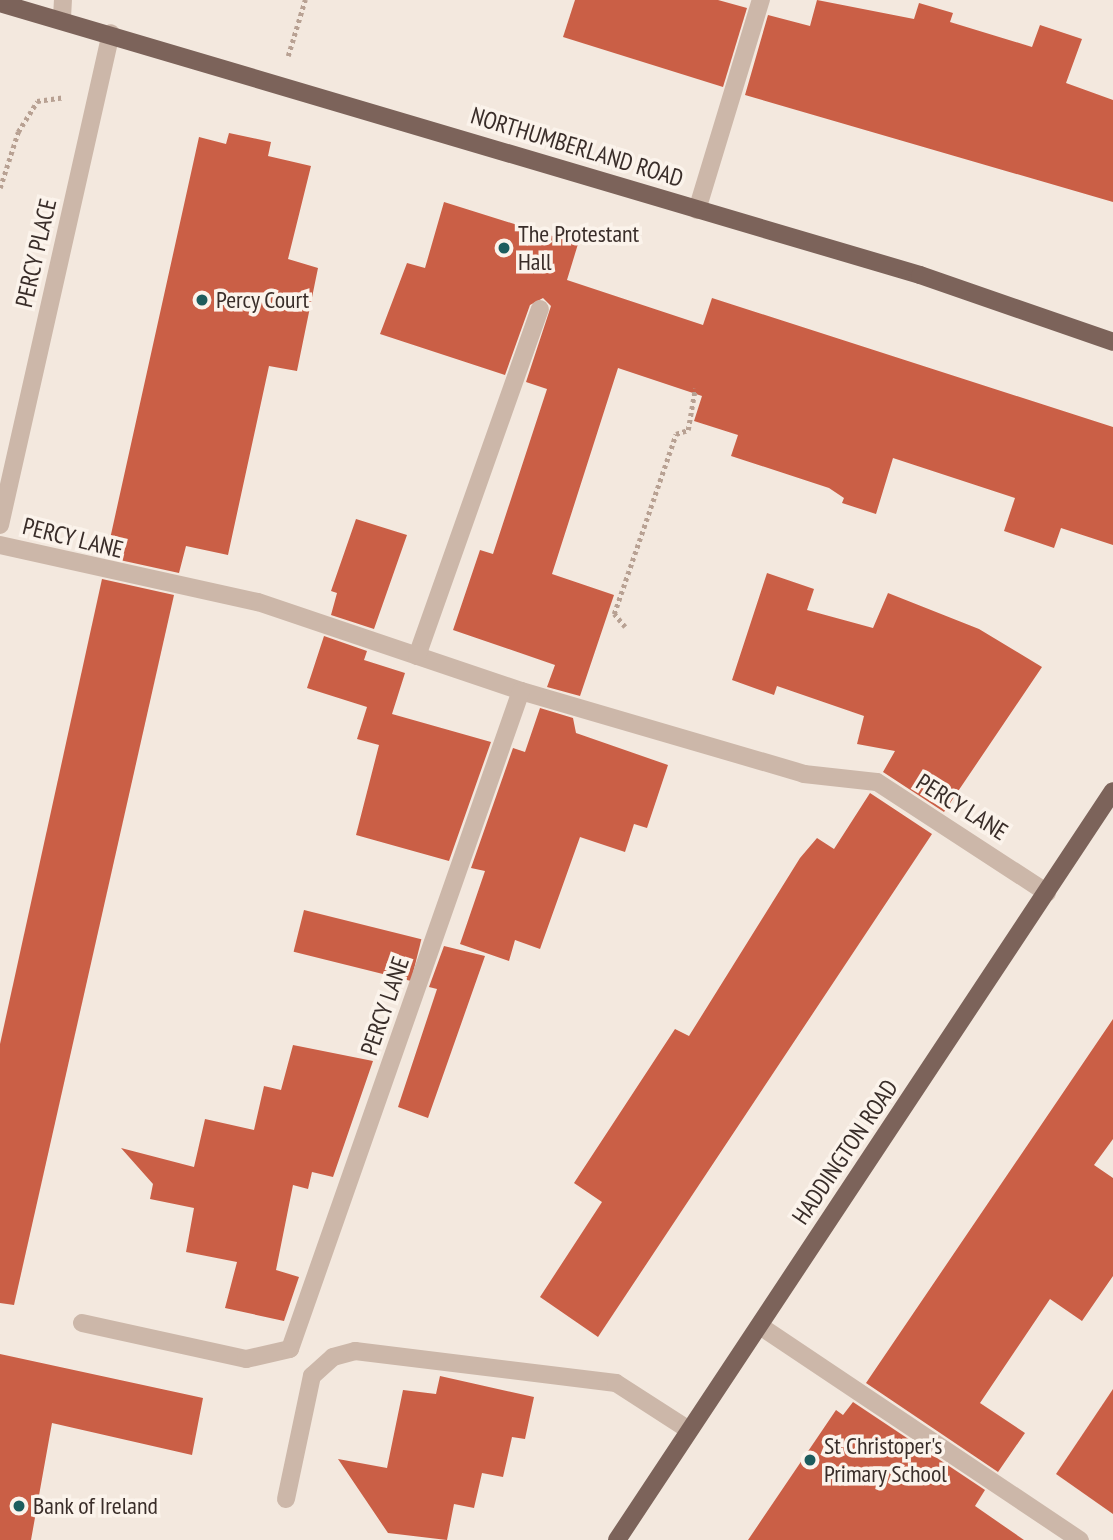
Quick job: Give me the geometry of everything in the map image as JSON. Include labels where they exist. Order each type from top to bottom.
[{"type":"main road","name":"NORTHUMBERLAND ROAD","points":[[0,3],[62,9],[111,33],[697,210],[1113,342]]},
{"type":"main road","name":"HADDINGTON ROAD","points":[[617,1540],[1113,791]]},
{"type":"street","points":[[697,210],[761,0]]},
{"type":"street","name":"PERCY PLACE","points":[[0,525],[111,33]]},
{"type":"street","points":[[417,656],[540,309]]},
{"type":"street","name":"PERCY LANE","points":[[0,545],[258,602],[520,691],[804,774],[877,782],[1047,893]]},
{"type":"street","name":"PERCY LANE","points":[[82,1323],[246,1359],[273,1357],[297,1337],[520,691]]},
{"type":"street","points":[[760,1325],[1080,1540]]},
{"type":"street","points":[[286,1499],[312,1376],[333,1357],[355,1351],[616,1383],[690,1430]]},
{"type":"path","points":[[280,83],[305,0]]},
{"type":"path","points":[[0,188],[18,132],[37,101],[97,92]]},
{"type":"path","points":[[625,627],[614,614],[676,434],[688,430],[695,389]]},
{"type":"building","points":[[575,0],[718,0],[747,8],[723,87],[563,37]]},
{"type":"building","points":[[817,0],[914,19],[919,3],[953,13],[950,22],[1032,47],[1040,25],[1082,39],[1066,83],[1113,100],[1113,202],[745,95],[768,15],[810,26]]},
{"type":"building","points":[[229,133],[271,142],[268,156],[311,166],[288,259],[318,268],[297,371],[269,366],[228,555],[186,546],[179,573],[106,557],[199,137],[226,144]]},
{"type":"building","points":[[444,202],[578,244],[567,280],[703,325],[712,298],[1113,427],[1113,545],[1061,528],[1054,548],[1004,531],[1015,498],[893,458],[876,514],[842,503],[844,498],[829,488],[731,456],[738,435],[694,421],[702,396],[618,368],[552,574],[614,595],[580,696],[547,687],[555,665],[453,630],[480,550],[493,554],[547,389],[526,382],[551,306],[543,298],[530,305],[505,375],[380,334],[407,263],[425,268]]},
{"type":"building","points":[[356,519],[407,535],[374,629],[331,615],[337,593],[331,591]]},
{"type":"building","points":[[767,573],[814,589],[807,610],[873,628],[888,593],[979,629],[1042,667],[944,812],[883,772],[895,751],[857,744],[864,716],[777,686],[774,695],[732,680]]},
{"type":"building","points":[[102,579],[174,595],[14,1305],[0,1303],[0,1044]]},
{"type":"building","points":[[324,636],[367,651],[364,660],[405,673],[392,714],[491,742],[449,861],[356,835],[379,745],[357,739],[367,707],[307,688]]},
{"type":"building","points":[[540,708],[573,718],[576,733],[668,765],[647,828],[634,824],[625,852],[580,837],[540,949],[515,940],[509,961],[460,944],[485,871],[471,868],[513,748],[525,752]]},
{"type":"building","points":[[870,793],[932,834],[598,1337],[540,1297],[602,1202],[574,1183],[675,1029],[689,1036],[800,858],[817,838],[834,849]]},
{"type":"building","points":[[304,910],[421,939],[411,981],[294,952]]},
{"type":"building","points":[[444,946],[485,956],[428,1118],[398,1107],[437,989],[429,987]]},
{"type":"building","points":[[1113,1019],[1113,1139],[1094,1165],[1113,1178],[1113,1276],[1082,1321],[1050,1299],[980,1403],[1025,1433],[998,1472],[866,1383]]},
{"type":"building","points":[[293,1045],[373,1061],[333,1177],[312,1172],[308,1189],[293,1185],[276,1270],[299,1277],[284,1321],[225,1308],[237,1262],[186,1252],[194,1208],[150,1199],[153,1184],[121,1148],[194,1167],[205,1119],[254,1130],[264,1086],[281,1090]]},
{"type":"building","points":[[0,1354],[203,1398],[192,1455],[52,1423],[31,1540],[0,1540]]},
{"type":"building","points":[[440,1376],[534,1397],[525,1439],[512,1437],[503,1477],[482,1473],[474,1508],[454,1504],[447,1540],[388,1533],[338,1459],[387,1468],[403,1390],[436,1394]]},
{"type":"building","points":[[1113,1389],[1113,1514],[1056,1474]]},
{"type":"building","name":"St Christoper's Primary School","points":[[853,1402],[985,1490],[975,1506],[1024,1540],[748,1540],[836,1410],[843,1415]]},
{"type":"place","name":"The Protestant Hall","points":[[504,248]]},
{"type":"place","name":"Percy Court","points":[[202,300]]},
{"type":"place","name":"St Christoper's Primary School","points":[[810,1460]]},
{"type":"place","name":"Bank of Ireland","points":[[19,1506]]}]
